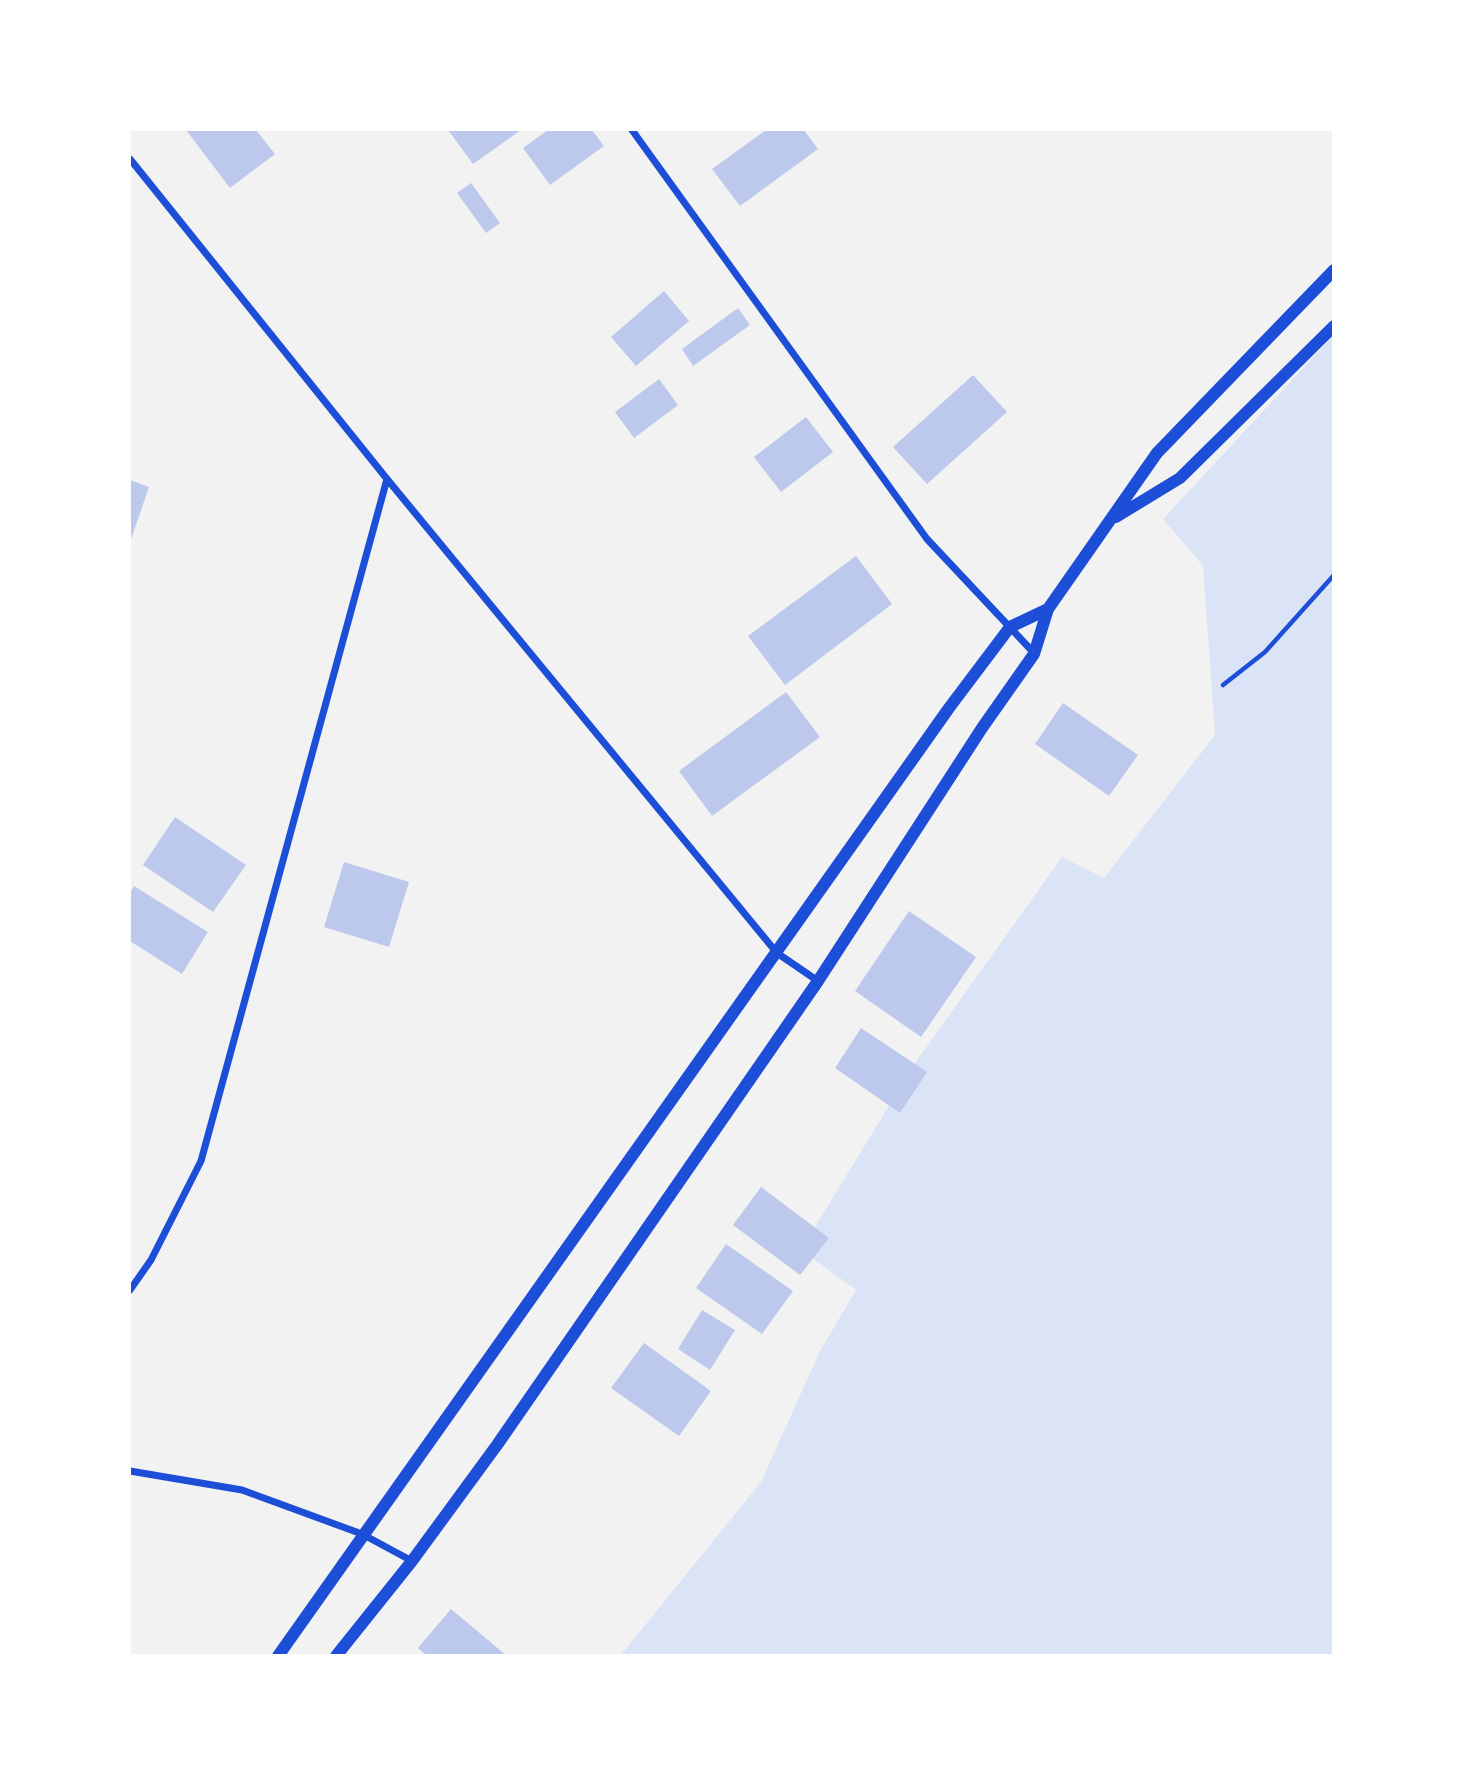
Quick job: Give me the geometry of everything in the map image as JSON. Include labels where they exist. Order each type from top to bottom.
[{"type":"street","points":[[632,130],[926,538],[1034,654]]},
{"type":"street","points":[[130,159],[387,479],[777,953],[818,981]]},
{"type":"street","points":[[336,1656],[412,1561],[497,1445],[818,981],[982,728],[1034,654],[1048,609],[1157,453],[1334,270]]},
{"type":"street","points":[[1113,519],[1180,478],[1334,326]]},
{"type":"street","points":[[130,1290],[151,1260],[201,1161],[387,479]]},
{"type":"street","points":[[278,1656],[948,708],[1010,627],[1048,609]]},
{"type":"street","points":[[130,1471],[242,1490],[362,1534],[412,1561]]},
{"type":"path","points":[[1223,685],[1265,652],[1334,575]]},
{"type":"shaded area","points":[[1333,336],[1333,1655],[620,1656],[761,1482],[820,1351],[856,1290],[801,1250],[915,1063],[1062,857],[1104,878],[1215,735],[1203,566],[1163,519]]},
{"type":"building","points":[[186,130],[256,130],[275,154],[230,188]]},
{"type":"building","points":[[448,130],[521,130],[473,164]]},
{"type":"building","points":[[548,130],[592,130],[604,146],[550,185],[523,148]]},
{"type":"building","points":[[766,130],[804,130],[818,149],[740,206],[712,169]]},
{"type":"building","points":[[471,183],[500,223],[486,233],[457,193]]},
{"type":"building","points":[[664,291],[689,321],[636,366],[611,337]]},
{"type":"building","points":[[738,308],[750,325],[693,366],[682,349]]},
{"type":"building","points":[[973,375],[1007,412],[927,484],[893,447]]},
{"type":"building","points":[[659,379],[678,405],[634,438],[615,412]]},
{"type":"building","points":[[806,417],[833,452],[781,492],[754,457]]},
{"type":"building","points":[[130,480],[149,487],[130,542]]},
{"type":"building","points":[[856,556],[892,604],[785,685],[748,636]]},
{"type":"building","points":[[786,692],[820,737],[712,816],[679,771]]},
{"type":"building","points":[[1063,703],[1138,755],[1109,796],[1035,744]]},
{"type":"building","points":[[175,817],[246,865],[213,912],[143,865]]},
{"type":"building","points":[[344,862],[409,882],[389,947],[324,927]]},
{"type":"building","points":[[134,886],[208,932],[182,974],[130,941],[130,893]]},
{"type":"building","points":[[909,911],[976,957],[921,1037],[855,991]]},
{"type":"building","points":[[861,1028],[927,1072],[900,1113],[835,1068]]},
{"type":"building","points":[[761,1187],[829,1238],[800,1275],[733,1225]]},
{"type":"building","points":[[726,1244],[793,1291],[762,1334],[696,1288]]},
{"type":"building","points":[[702,1310],[735,1330],[710,1370],[678,1349]]},
{"type":"building","points":[[644,1343],[711,1391],[679,1436],[611,1388]]},
{"type":"building","points":[[451,1609],[507,1656],[427,1656],[418,1648]]}]
